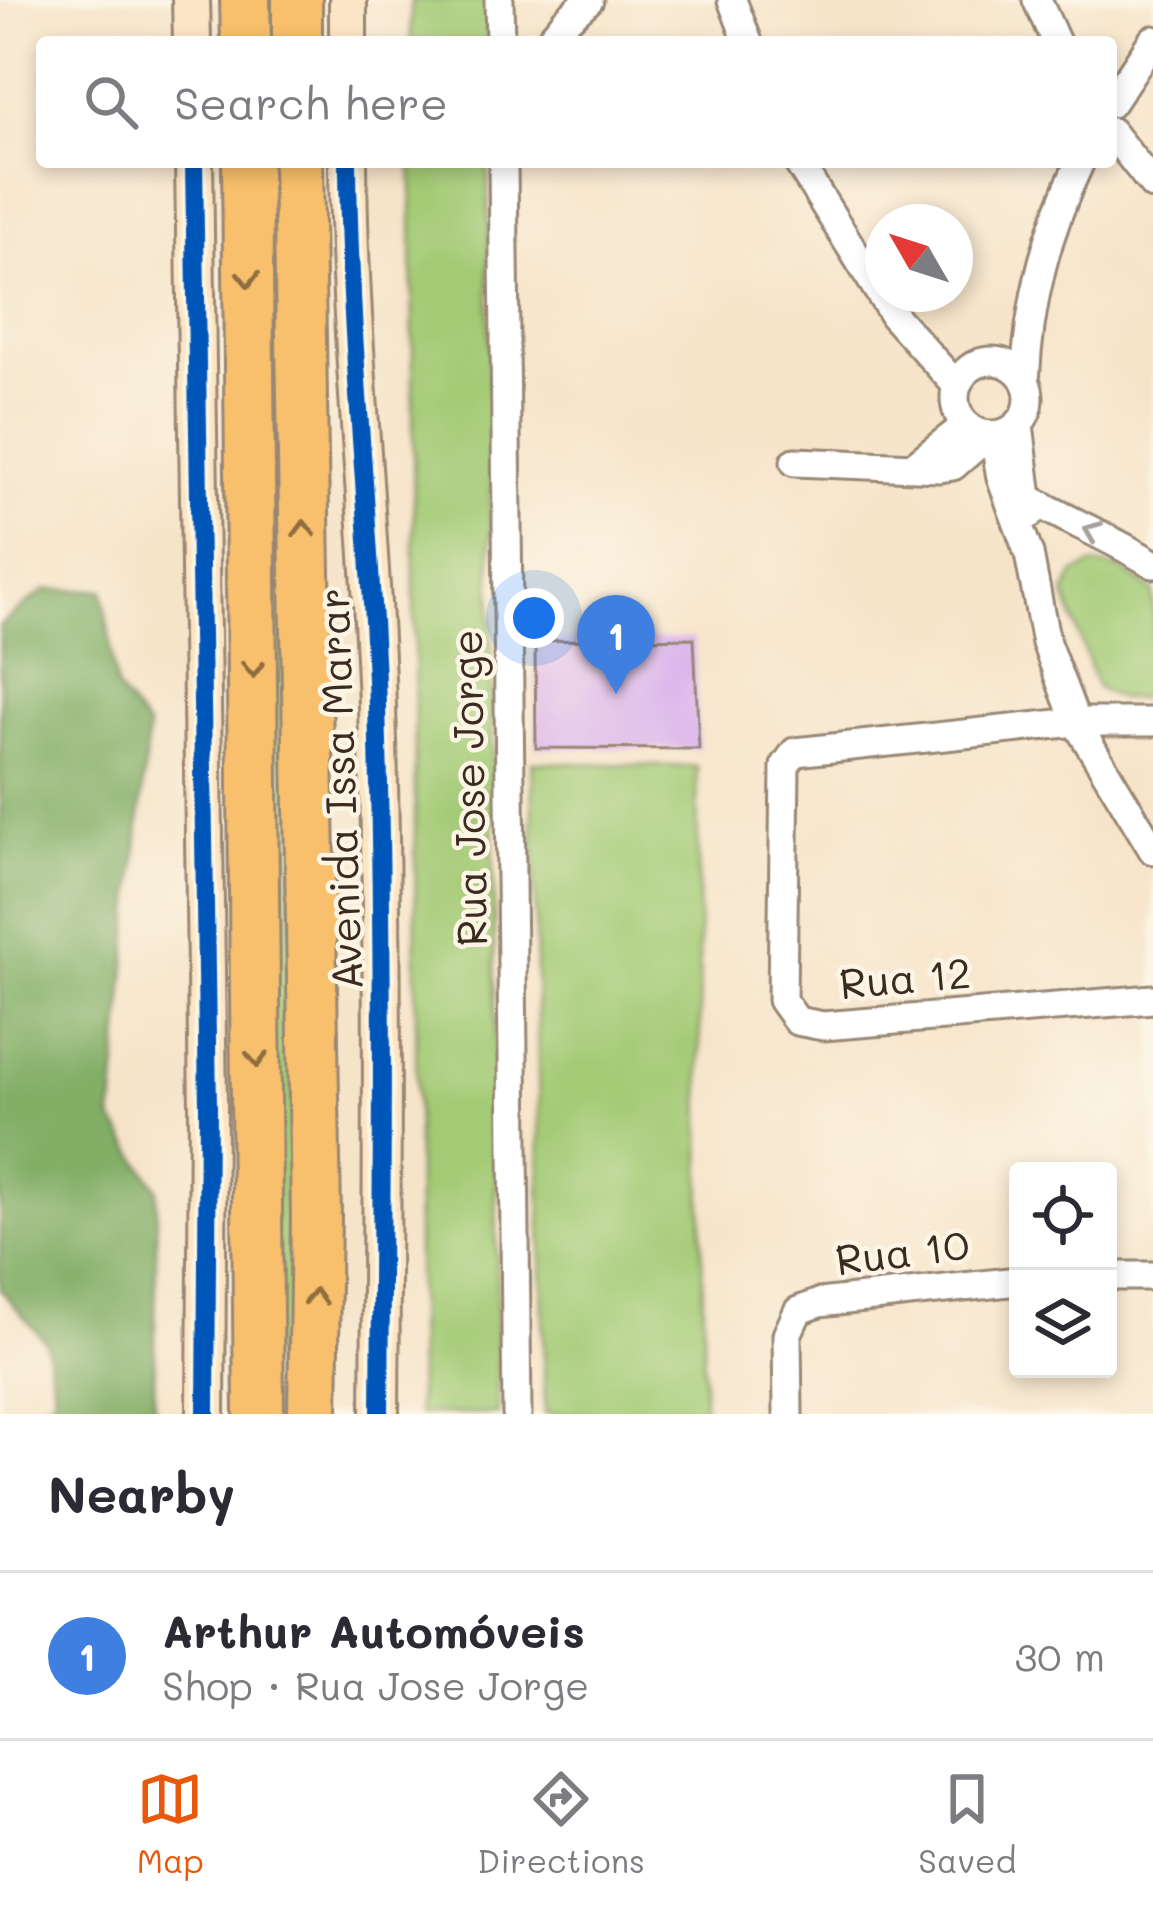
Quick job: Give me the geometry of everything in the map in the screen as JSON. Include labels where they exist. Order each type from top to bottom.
[{"type":"highway","points":[[245,0],[246,36]]},
{"type":"highway","points":[[297,0],[297,36]]},
{"type":"highway","points":[[247,168],[259,1414]]},
{"type":"highway","points":[[298,168],[316,1214],[314,1414]]},
{"type":"street","points":[[191,0],[192,36]]},
{"type":"street","points":[[348,0],[348,36]]},
{"type":"street","points":[[499,0],[500,36]]},
{"type":"street","points":[[553,36],[589,0]]},
{"type":"street","points":[[733,0],[746,36]]},
{"type":"street","points":[[1037,0],[1053,36]]},
{"type":"street","points":[[1117,95],[1153,40]]},
{"type":"street","points":[[1117,140],[1153,185]]},
{"type":"street","points":[[194,168],[208,1107],[206,1414]]},
{"type":"street","name":"Avenida Issa Marar","points":[[349,168],[351,297],[377,726],[380,1414]]},
{"type":"street","name":"Rua Jose Jorge","points":[[503,168],[517,1414]]},
{"type":"street","points":[[802,168],[894,316],[923,348],[975,372],[1018,371],[1025,381]]},
{"type":"street","points":[[795,463],[953,466],[1029,404],[1027,330],[1037,274],[1078,168]]},
{"type":"street","points":[[1027,330],[975,372],[956,407],[992,430],[1030,499],[1029,554]]},
{"type":"street","points":[[992,430],[1001,478],[1029,554],[1046,643],[1076,722],[1153,850]]},
{"type":"street","points":[[1030,499],[1153,564]]},
{"type":"street","points":[[1076,722],[1153,722]]},
{"type":"street","name":"Rua 12","points":[[1076,722],[795,752],[785,766],[782,1000],[797,1021],[823,1026],[1153,999]]},
{"type":"street","points":[[1117,1276],[1153,1276]]},
{"type":"street","name":"Rua 10","points":[[788,1414],[788,1335],[798,1311],[819,1303],[1009,1282]]},
{"type":"green space","points":[[411,0],[487,0],[488,36],[411,36]]},
{"type":"green space","points":[[262,168],[284,168],[297,1414],[273,1414]]},
{"type":"green space","points":[[412,168],[488,168],[498,1414],[418,1414]]},
{"type":"green space","points":[[1094,564],[1121,569],[1153,591],[1153,697],[1120,699],[1097,688],[1065,594],[1074,574]]},
{"type":"green space","points":[[45,590],[103,590],[116,688],[148,728],[112,1119],[157,1188],[154,1414],[22,1414],[55,1398],[46,1342],[0,1289],[0,625]]},
{"type":"green space","points":[[532,762],[697,767],[704,1414],[545,1414]]},
{"type":"building","points":[[694,638],[699,749],[536,748],[535,641]]},
{"type":"cycle path","points":[[194,168],[208,1107],[206,1414]]},
{"type":"cycle path","points":[[348,168],[377,706],[382,972],[380,1414]]},
{"type":"place","name":"Arthur Automóveis","points":[[616,694]]}]
